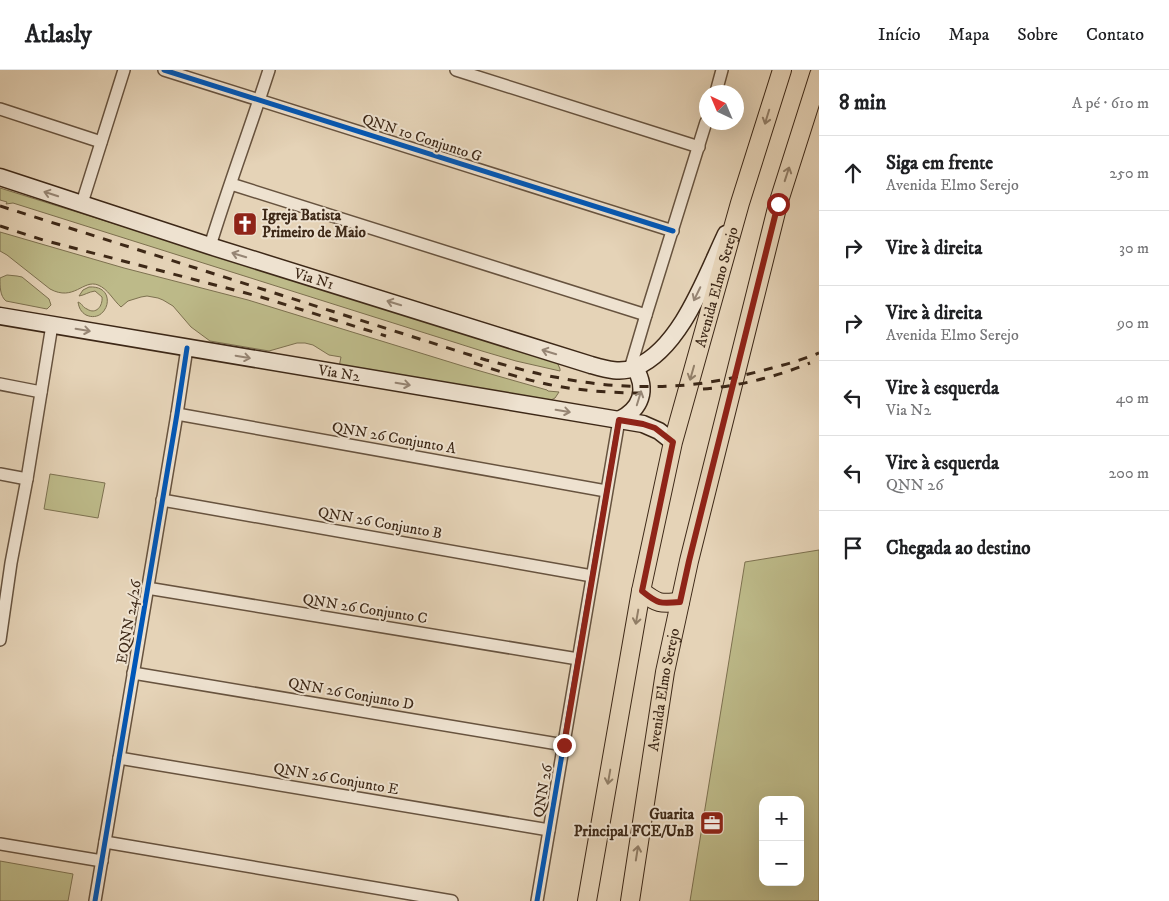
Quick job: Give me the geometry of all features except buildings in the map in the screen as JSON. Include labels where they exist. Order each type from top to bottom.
[{"type":"main road","name":"Avenida Elmo Serejo","points":[[587,901],[642,591],[673,442],[740,202],[782,70]]},
{"type":"main road","name":"Avenida Elmo Serejo","points":[[630,901],[665,672],[689,561],[778,204],[819,75]]},
{"type":"main road","name":"Via N1","points":[[0,177],[210,246],[591,365],[609,370],[633,368]]},
{"type":"main road","name":"Avenida Elmo Serejo","points":[[633,368],[661,350],[673,336],[696,297],[740,202]]},
{"type":"main road","name":"Via N2","points":[[0,316],[643,424],[655,428],[673,442]]},
{"type":"main road","points":[[619,420],[632,412],[640,400],[641,380],[633,368]]},
{"type":"main road","points":[[642,591],[663,604],[680,602]]},
{"type":"street","points":[[82,203],[124,70]]},
{"type":"street","name":"QNN 10 Conjunto G","points":[[164,70],[673,231]]},
{"type":"street","points":[[210,246],[221,207],[231,184],[269,70]]},
{"type":"street","points":[[456,70],[699,147]]},
{"type":"street","points":[[718,85],[722,70]]},
{"type":"street","points":[[0,109],[100,142]]},
{"type":"street","points":[[633,368],[646,315],[704,130]]},
{"type":"street","points":[[231,184],[646,315]]},
{"type":"street","points":[[0,640],[5,562],[27,479],[52,325]]},
{"type":"street","name":"EQNN 24/26","points":[[95,901],[187,348]]},
{"type":"street","points":[[0,384],[42,392]]},
{"type":"street","name":"QNN 26 Conjunto A","points":[[177,414],[606,491]]},
{"type":"street","name":"QNN 26","points":[[537,901],[619,420]]},
{"type":"street","points":[[0,474],[27,479]]},
{"type":"street","name":"QNN 26 Conjunto B","points":[[162,500],[592,576]]},
{"type":"street","name":"QNN 26 Conjunto C","points":[[147,588],[578,659]]},
{"type":"street","name":"QNN 26 Conjunto D","points":[[133,673],[564,745]]},
{"type":"street","name":"QNN 26 Conjunto E","points":[[119,758],[549,830]]},
{"type":"street","points":[[105,842],[452,901]]},
{"type":"street","points":[[0,844],[102,861]]},
{"type":"shaded area","points":[[0,188],[557,362],[560,371],[482,351],[13,203],[6,204],[7,202],[0,200]]},
{"type":"shaded area","points":[[0,232],[124,268],[248,300],[466,367],[548,391],[559,392],[555,398],[549,401],[339,367],[341,357],[329,355],[313,345],[305,343],[297,343],[269,351],[210,341],[191,327],[173,306],[158,298],[141,297],[128,301],[121,307],[108,292],[98,285],[88,285],[66,293],[50,289],[0,251]]},
{"type":"shaded area","points":[[7,275],[22,277],[49,299],[51,305],[47,309],[6,301],[1,294],[0,278]]},
{"type":"shaded area","points":[[89,287],[98,288],[104,292],[107,298],[105,310],[100,315],[94,317],[83,313],[78,302],[90,311],[98,309],[102,297],[95,291],[79,296],[83,290]]},
{"type":"shaded area","points":[[50,474],[105,483],[98,518],[44,509]]},
{"type":"shaded area","points":[[819,550],[819,901],[690,901],[745,562]]},
{"type":"shaded area","points":[[0,861],[73,874],[68,901],[0,901]]},
{"type":"railway","points":[[0,206],[486,360],[573,380],[601,384],[657,387],[696,384],[760,371],[819,353]]},
{"type":"railway","points":[[0,226],[43,240],[261,297],[386,336]]},
{"type":"railway","points":[[474,363],[550,385],[602,392],[646,393]]},
{"type":"railway","points":[[703,389],[757,380],[784,373],[810,363]]},
{"type":"cycle path","points":[[164,70],[673,231]]},
{"type":"cycle path","points":[[95,901],[187,348]]},
{"type":"cycle path","points":[[537,901],[619,420]]},
{"type":"place","name":"Igreja Batista Primeiro de Maio","points":[[245,224]]},
{"type":"place","name":"Guarita Principal FCE/UnB","points":[[712,823]]},
{"type":"route","points":[[564,745],[619,420],[655,428],[673,442],[642,591],[663,604],[680,602],[778,204]]}]
